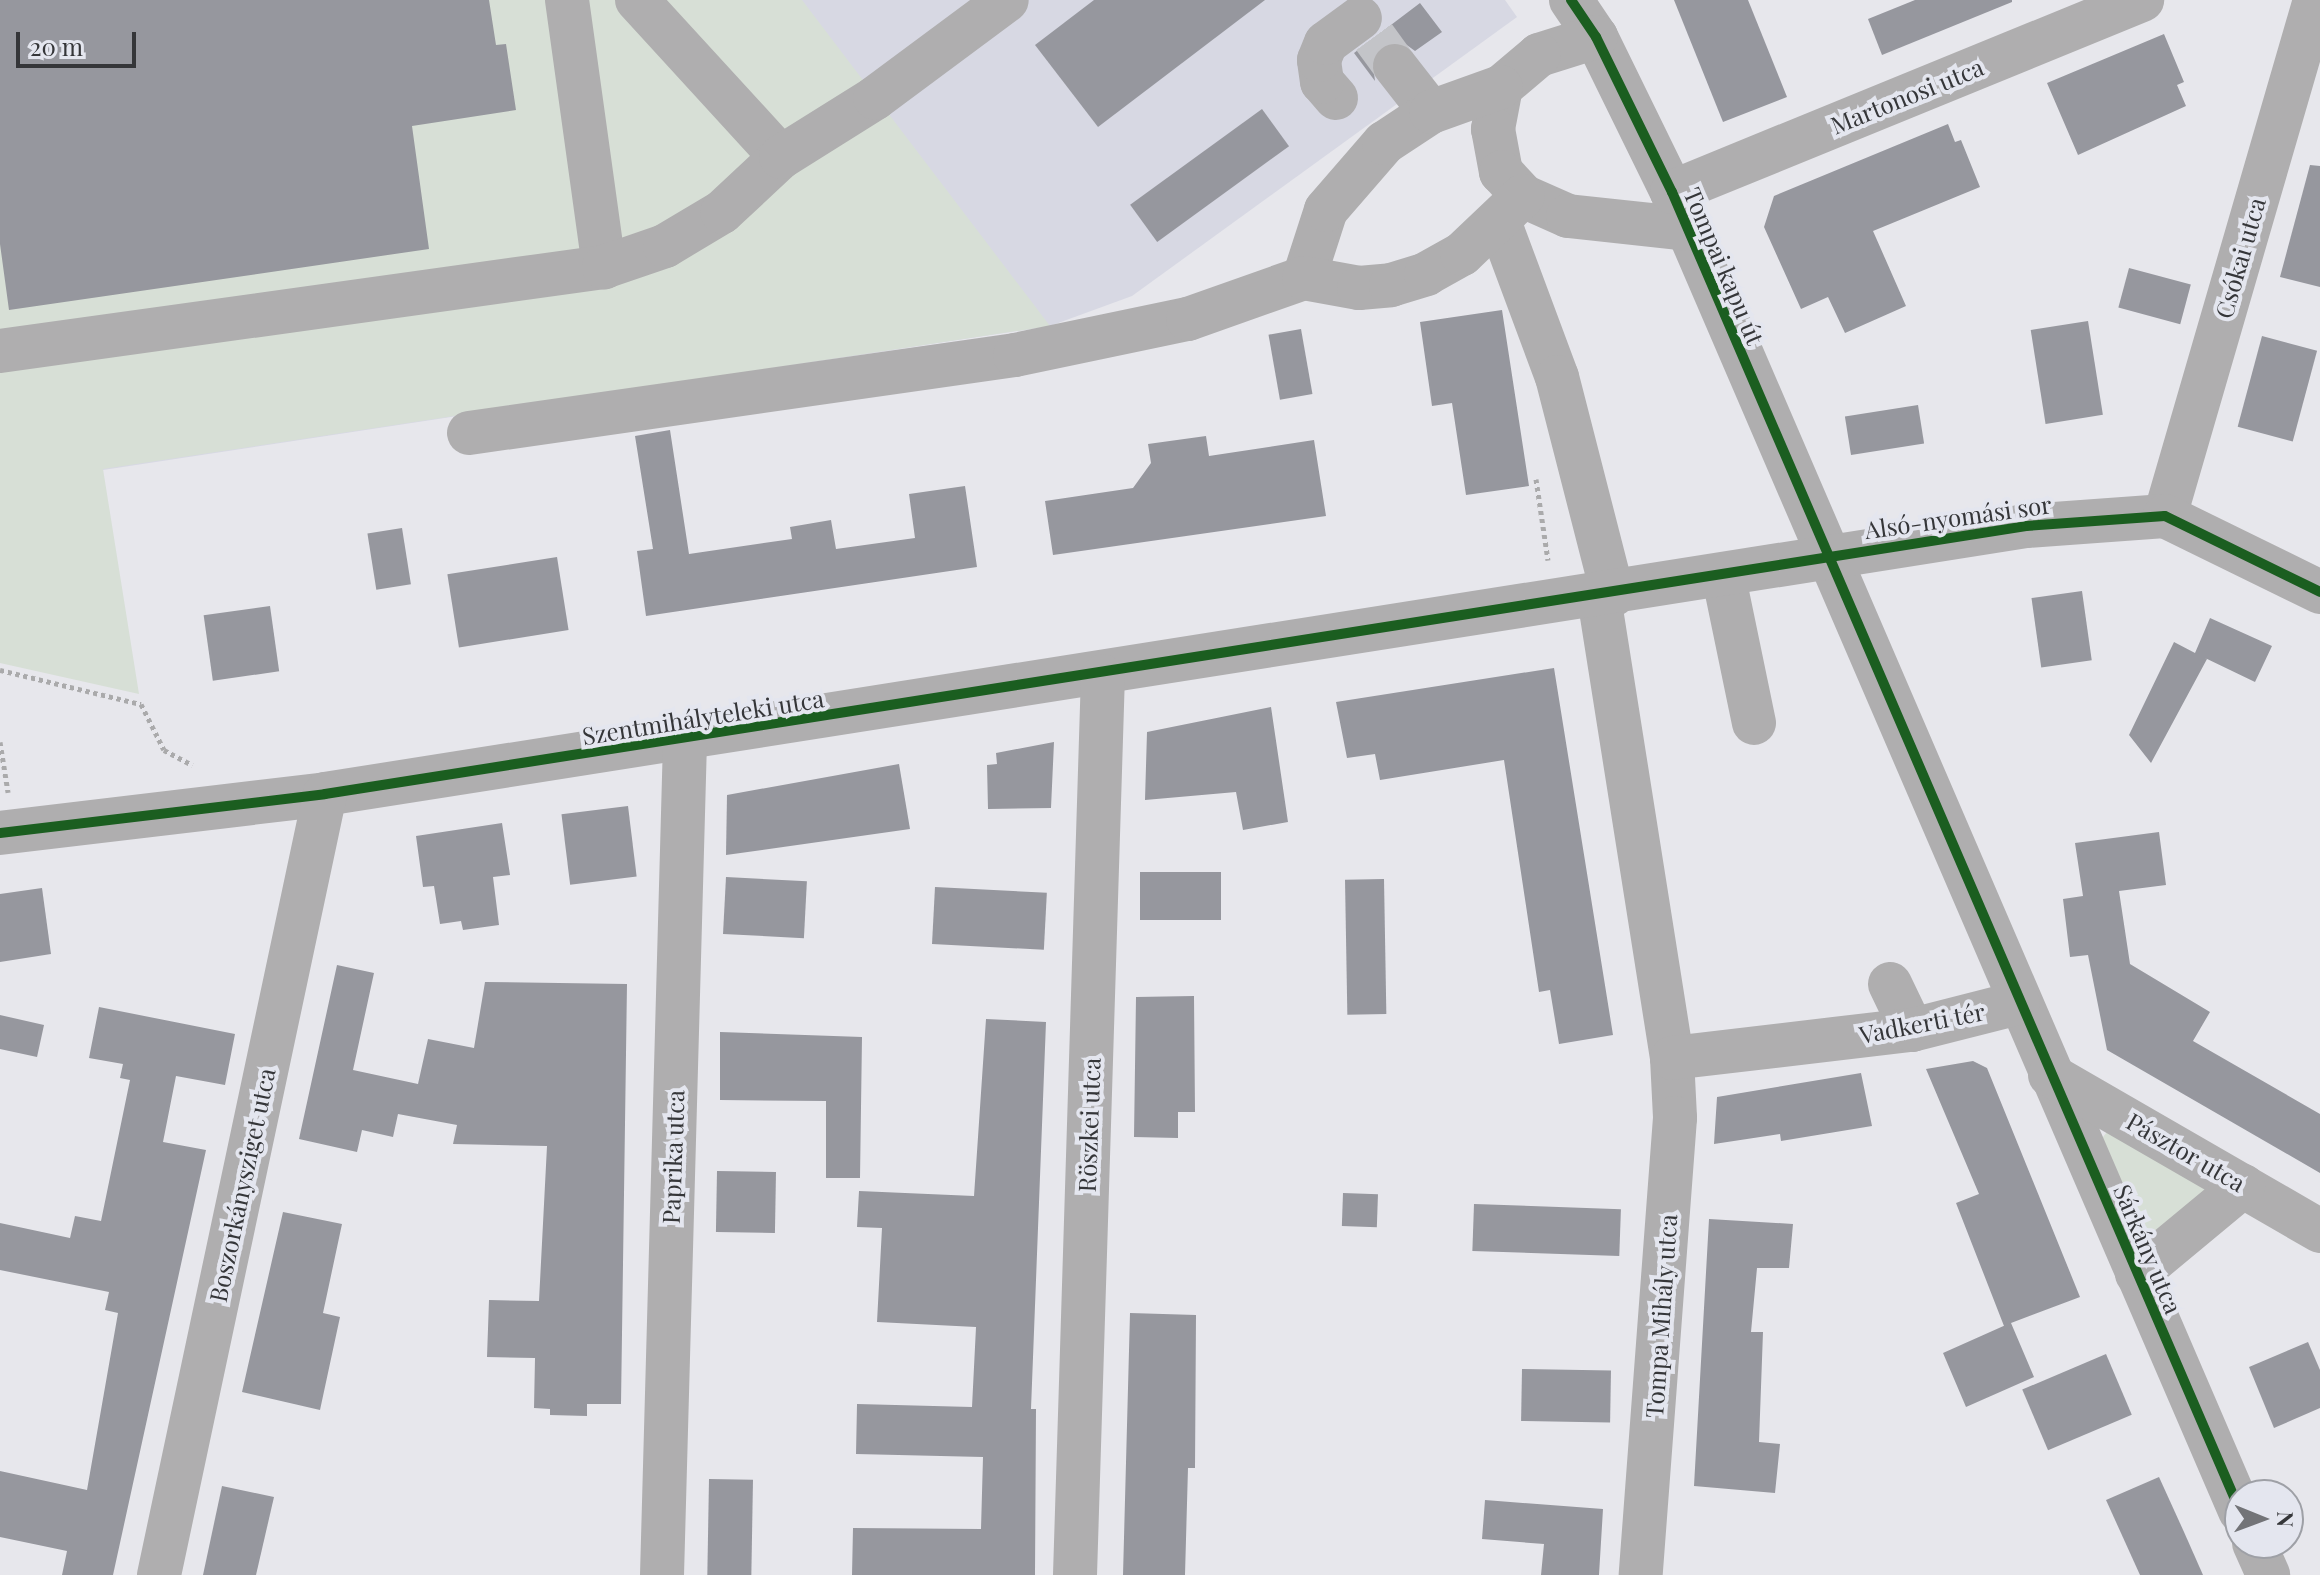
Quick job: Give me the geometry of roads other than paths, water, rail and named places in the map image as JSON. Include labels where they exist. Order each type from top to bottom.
[{"type":"street","points":[[567,0],[604,267]]},
{"type":"street","points":[[637,0],[781,157]]},
{"type":"street","points":[[0,351],[604,267],[665,246],[722,212],[781,157],[875,98],[1007,0]]},
{"type":"street","name":"Tompai kapu út","points":[[1571,0],[1596,37],[1679,210],[1825,556]]},
{"type":"street","name":"Martonosi utca","points":[[1679,210],[2142,0]]},
{"type":"street","name":"Csókai utca","points":[[2165,516],[2315,0]]},
{"type":"street","points":[[1336,98],[1322,82],[1319,60],[1326,43],[1378,30],[1431,112]]},
{"type":"street","points":[[1304,278],[1326,210],[1384,143],[1431,112],[1501,87],[1539,55],[1596,37]]},
{"type":"street","points":[[1501,87],[1494,106],[1494,150],[1557,377],[1606,596],[1672,1058]]},
{"type":"street","points":[[469,433],[1015,355],[1188,319],[1304,278],[1359,288],[1391,285],[1426,274],[1511,210],[1568,216],[1679,210]]},
{"type":"street","points":[[2165,516],[2320,592]]},
{"type":"street","name":"Alsó-nyomási sor","points":[[1825,556],[2026,526],[2165,516]]},
{"type":"street","points":[[1606,596],[1724,578],[1825,556]]},
{"type":"street","name":"Vadkerti tér","points":[[1672,1058],[1912,1030],[2018,1003],[1825,556]]},
{"type":"street","points":[[1724,578],[1754,723]]},
{"type":"street","name":"Szentmihályteleki utca","points":[[0,833],[325,794],[1606,596]]},
{"type":"street","name":"Röszkei utca","points":[[1075,1575],[1103,676]]},
{"type":"street","name":"Paprika utca","points":[[662,1575],[685,740]]},
{"type":"street","name":"Boszorkánysziget utca","points":[[159,1575],[325,794]]},
{"type":"street","points":[[1890,984],[1912,1030]]},
{"type":"street","name":"Sárkány utca","points":[[2018,1003],[2226,1479]]},
{"type":"street","name":"Tompa Mihály utca","points":[[1641,1575],[1675,1118],[1672,1058]]},
{"type":"street","name":"Pásztor utca","points":[[2050,1075],[2320,1231]]},
{"type":"street","points":[[2137,1274],[2243,1186]]},
{"type":"tunnel","points":[[1374,37],[1395,66]]}]
